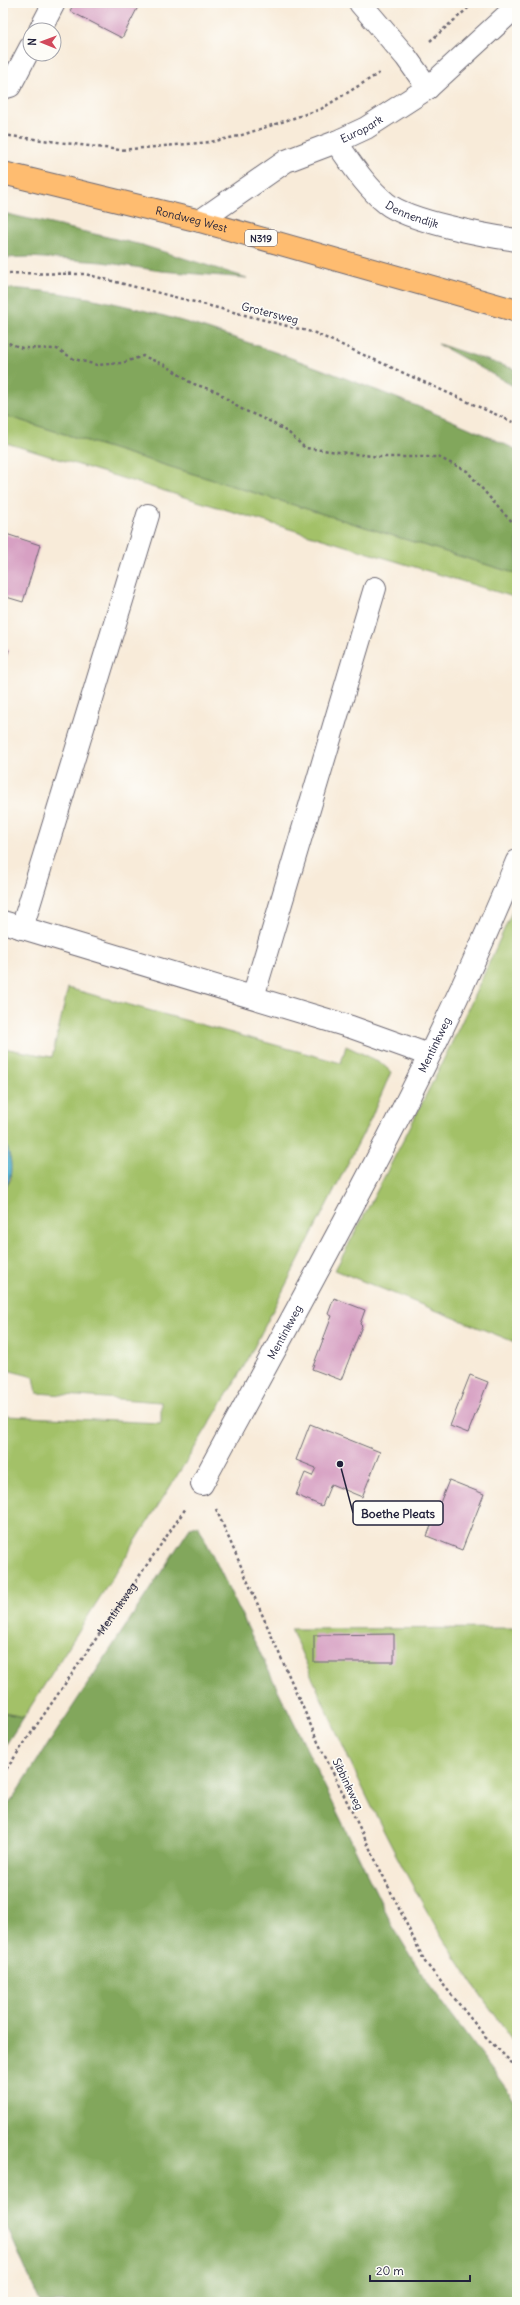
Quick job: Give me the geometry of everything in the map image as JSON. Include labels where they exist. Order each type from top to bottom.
[{"type":"main road","name":"Rondweg West","points":[[3,173],[200,222],[517,311]]},
{"type":"street","points":[[44,22],[54,3]]},
{"type":"street","points":[[360,3],[406,57],[428,88]]},
{"type":"street","name":"Europark","points":[[200,222],[286,161],[336,142],[366,128],[428,88],[517,6]]},
{"type":"street","points":[[3,88],[10,86],[23,62]]},
{"type":"street","name":"Dennendijk","points":[[336,142],[368,186],[387,204],[406,215],[495,237],[517,240]]},
{"type":"street","points":[[148,516],[13,925],[351,1027],[429,1055]]},
{"type":"street","points":[[253,997],[375,588]]},
{"type":"street","name":"Mentinkweg","points":[[202,1484],[316,1276],[429,1055],[517,861]]},
{"type":"path","points":[[3,135],[120,150],[165,147],[239,136],[321,109]]},
{"type":"path","name":"Grotersweg","points":[[3,273],[85,274],[315,332],[517,424]]},
{"type":"path","points":[[3,342],[22,348],[57,349],[74,359],[96,364],[122,363],[143,356],[167,366],[191,383],[218,392],[239,408],[271,422],[289,433],[305,448],[380,456],[438,457],[467,472],[503,513],[517,526]]},
{"type":"path","name":"Mentinkweg","points":[[3,1774],[202,1484]]},
{"type":"path","name":"Sibbinkweg","points":[[202,1484],[220,1515],[318,1742],[425,1962],[484,2035],[517,2068]]},
{"type":"green space","points":[[3,213],[142,245],[247,278],[161,271],[102,262],[30,257],[3,258]]},
{"type":"green space","points":[[3,288],[44,291],[84,297],[165,316],[205,328],[283,355],[395,397],[517,450],[517,574],[3,415]]},
{"type":"green space","points":[[438,344],[517,370],[517,388]]},
{"type":"green space","points":[[3,415],[517,574],[517,598],[3,442]]},
{"type":"green space","points":[[517,900],[517,1343],[335,1270],[453,1041]]},
{"type":"green space","points":[[68,988],[341,1063],[346,1046],[380,1062],[391,1072],[371,1118],[246,1363],[194,1449],[24,1717],[3,1713],[3,1407],[6,1416],[161,1423],[161,1402],[37,1393],[34,1377],[3,1369],[3,1192],[11,1179],[7,1147],[3,1145],[3,1048],[52,1057]]},
{"type":"green space","points":[[198,1525],[392,1925],[423,1976],[517,2103],[517,2302],[40,2302],[3,2218],[3,1813],[190,1528]]},
{"type":"green space","points":[[517,1628],[517,2045],[454,1956],[395,1853],[358,1779],[291,1629]]},
{"type":"green space","points":[[3,1713],[24,1717],[3,1749]]},
{"type":"water","points":[[3,1145],[7,1147],[11,1170],[9,1181],[3,1192]]},
{"type":"building","points":[[74,3],[140,3],[122,38],[70,11]]},
{"type":"building","points":[[3,533],[40,545],[23,602],[3,596]]},
{"type":"building","points":[[3,648],[9,650],[3,667]]},
{"type":"building","points":[[334,1298],[365,1310],[360,1324],[362,1326],[341,1380],[312,1369],[332,1316],[328,1314]]},
{"type":"building","points":[[470,1375],[488,1382],[468,1433],[450,1426]]},
{"type":"building","points":[[3,1386],[5,1386],[4,1407],[3,1407]]},
{"type":"building","points":[[310,1424],[380,1452],[362,1497],[331,1484],[322,1506],[296,1495],[305,1473],[312,1476],[316,1468],[296,1460]]},
{"type":"building","points":[[449,1480],[484,1494],[462,1550],[427,1536]]},
{"type":"building","points":[[394,1634],[394,1662],[314,1662],[314,1635]]},
{"type":"place","name":"Boethe Pleats","points":[[340,1464]]}]
